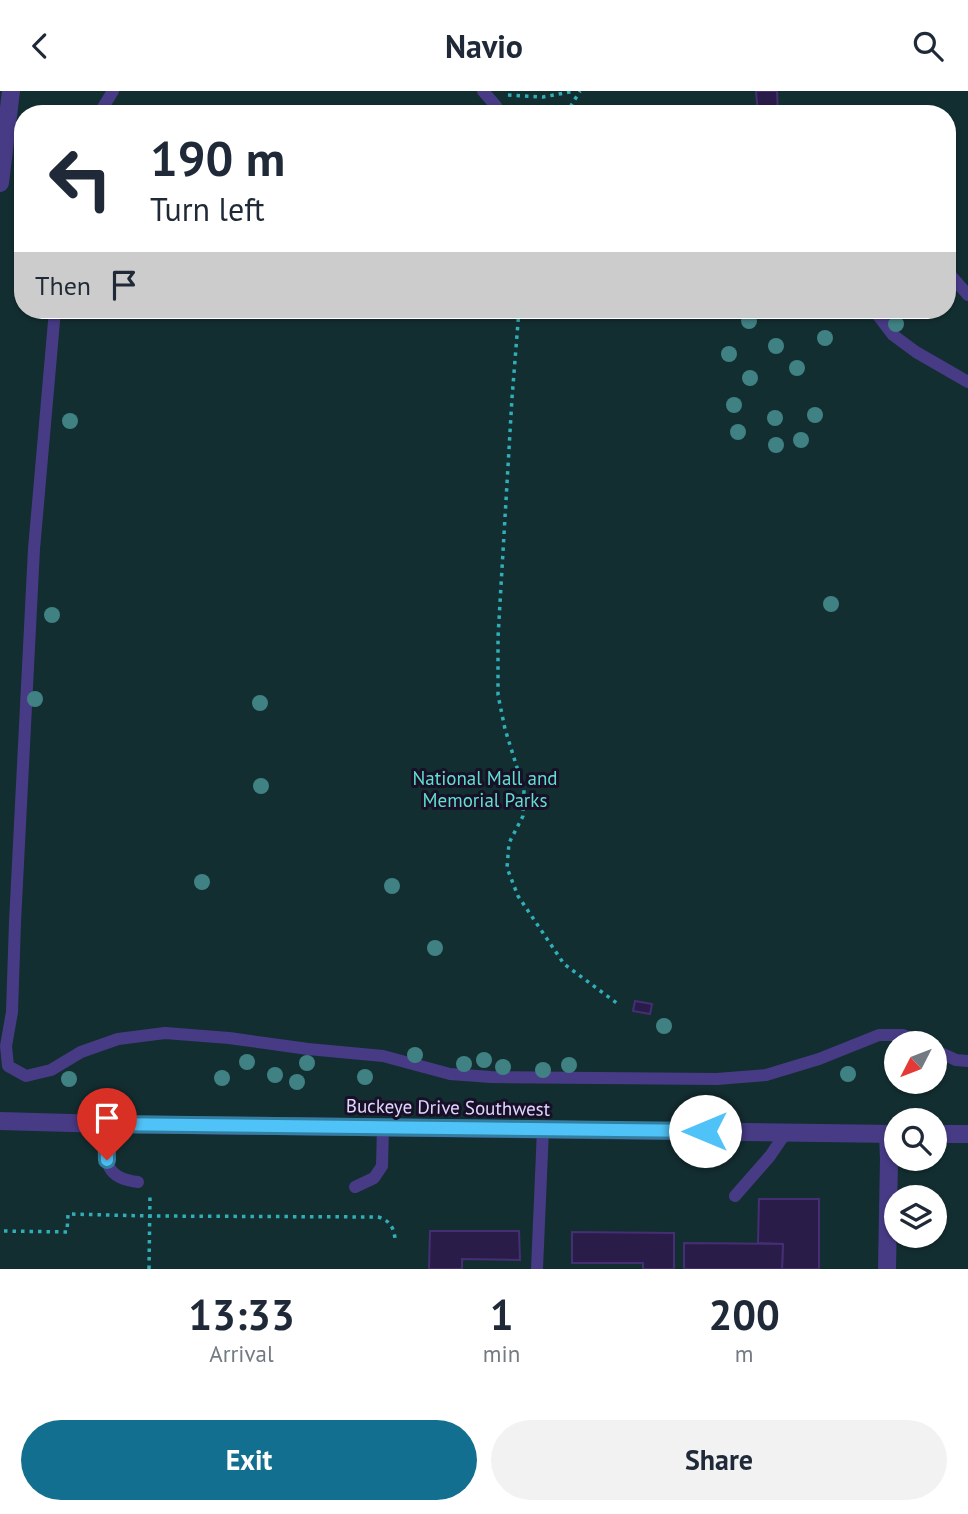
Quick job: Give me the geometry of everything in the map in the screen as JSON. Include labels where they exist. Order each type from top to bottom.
[{"type":"street","points":[[0,183],[10,91]]},
{"type":"street","name":"Buckeye Drive Southwest","points":[[0,1121],[884,1134]]},
{"type":"street","points":[[947,1134],[968,1134]]},
{"type":"street","points":[[887,1269],[889,1171]]},
{"type":"lane","points":[[956,281],[968,295]]},
{"type":"lane","points":[[54,319],[34,549],[12,1012],[6,1046],[8,1066],[26,1076],[51,1070],[81,1052],[118,1039],[164,1033],[383,1056],[450,1074],[491,1077],[717,1079],[766,1075],[884,1035]]},
{"type":"lane","points":[[881,319],[893,335],[916,352],[968,382]]},
{"type":"lane","points":[[947,1056],[968,1061]]},
{"type":"lane","points":[[106,1124],[107,1160],[110,1170],[123,1180],[138,1182]]},
{"type":"lane","points":[[355,1187],[374,1178],[382,1166],[383,1127]]},
{"type":"lane","points":[[537,1269],[543,1129]]},
{"type":"lane","points":[[735,1196],[770,1156],[787,1131]]},
{"type":"path","points":[[484,92],[543,97],[577,91]]},
{"type":"path","points":[[518,319],[498,637],[498,695],[505,729],[524,790],[523,816],[509,843],[507,868],[518,896],[564,964],[618,1004]]},
{"type":"path","points":[[149,1269],[150,1193]]},
{"type":"path","points":[[4,1231],[67,1232],[68,1214],[378,1217],[387,1220],[395,1238]]},
{"type":"green space","name":"National Mall and Memorial Parks","points":[[0,91],[968,91],[968,1269],[0,1269]]},
{"type":"building","points":[[756,91],[777,91],[778,105],[757,105]]},
{"type":"building","points":[[635,1001],[652,1004],[650,1014],[633,1011]]},
{"type":"building","points":[[759,1199],[819,1199],[819,1269],[782,1269],[783,1244],[758,1243]]},
{"type":"building","points":[[430,1231],[519,1231],[520,1260],[462,1259],[462,1269],[429,1269]]},
{"type":"building","points":[[572,1232],[674,1233],[674,1269],[643,1269],[643,1263],[572,1263]]},
{"type":"building","points":[[684,1243],[783,1244],[782,1269],[684,1269]]},
{"type":"route","points":[[107,1160],[106,1124],[705,1131]]}]
